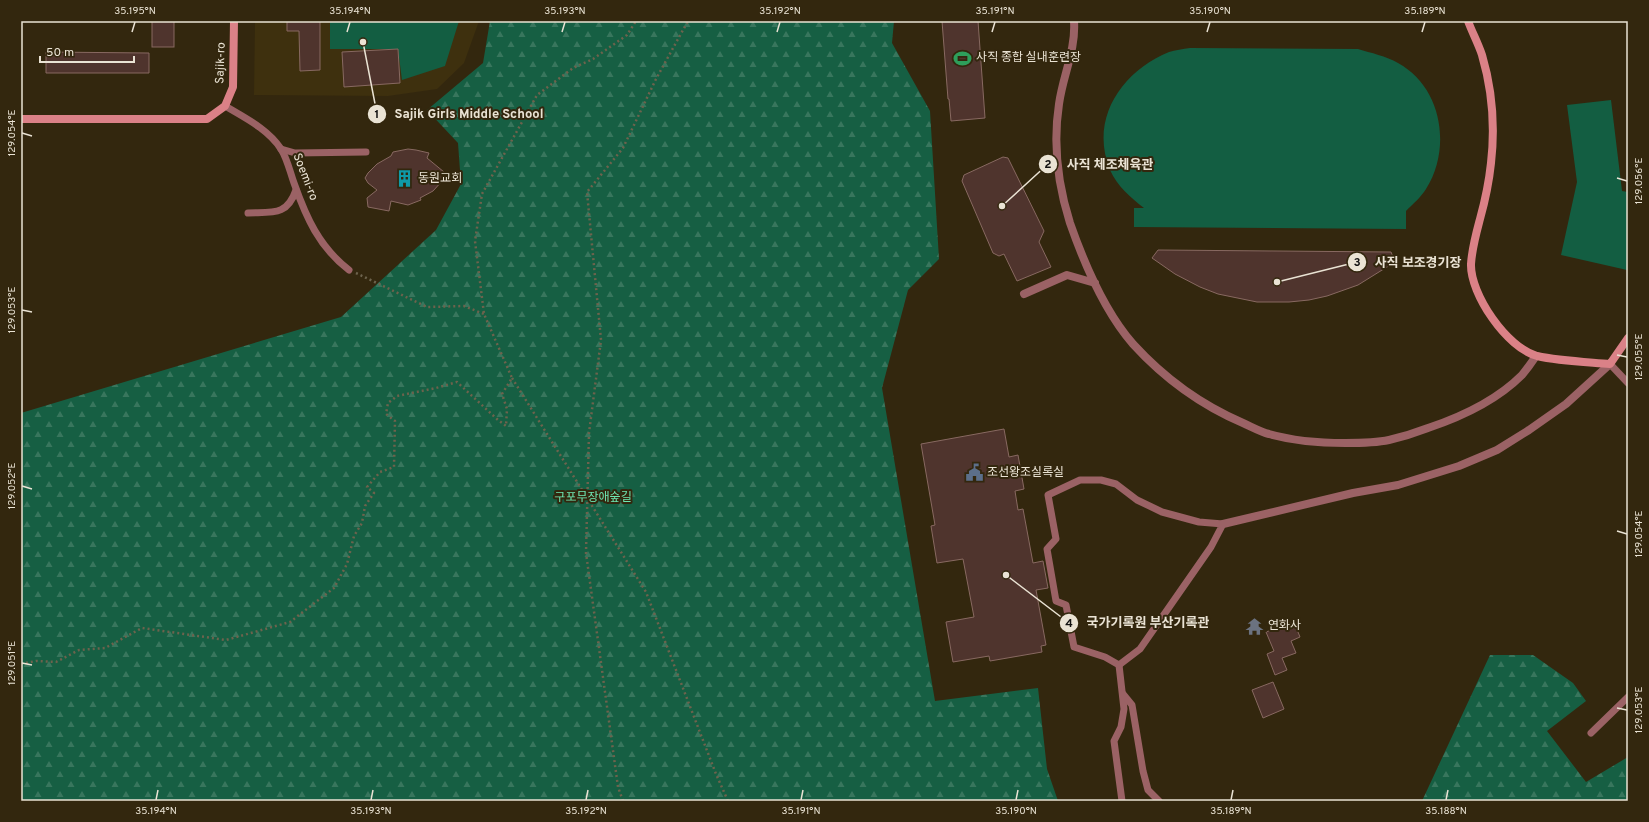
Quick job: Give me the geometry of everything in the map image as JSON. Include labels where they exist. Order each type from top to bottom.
[{"type":"street","name":"Sajik-ro","points":[[225,106],[233,87],[234,21]]},
{"type":"street","points":[[1074,21],[1075,36],[1059,103],[1056,134],[1057,161],[1070,222],[1096,283],[1114,317],[1133,343],[1180,387],[1204,404],[1268,434],[1300,441],[1330,443],[1387,441],[1444,423],[1473,409],[1500,393],[1522,375],[1536,356]]},
{"type":"street","points":[[1468,21],[1482,54],[1489,88],[1493,128],[1492,162],[1487,192],[1474,243],[1471,266],[1476,288],[1487,310],[1501,329],[1516,344],[1536,356],[1610,364]]},
{"type":"street","points":[[21,119],[207,118],[225,106]]},
{"type":"street","points":[[1024,294],[1066,275],[1096,283]]},
{"type":"street","points":[[1223,524],[1353,493],[1398,485],[1459,466],[1497,450],[1566,404],[1610,364],[1628,338]]},
{"type":"lane","name":"Soemi-ro","points":[[225,106],[262,129],[281,149],[310,223],[324,246],[335,259],[349,270]]},
{"type":"lane","points":[[281,149],[295,153],[366,152]]},
{"type":"lane","points":[[248,213],[275,212],[284,209],[292,201],[296,190]]},
{"type":"lane","points":[[1610,364],[1628,383]]},
{"type":"lane","points":[[1080,480],[1101,480],[1116,484],[1137,500],[1162,512],[1199,522],[1223,524],[1211,547],[1140,649],[1119,665],[1105,657],[1074,647],[1066,605],[1056,601],[1047,549],[1056,540],[1048,495],[1080,480]]},
{"type":"lane","points":[[1119,665],[1124,709],[1121,726],[1114,741],[1122,801]]},
{"type":"lane","points":[[1122,693],[1132,705],[1143,771],[1148,790],[1159,801]]},
{"type":"lane","points":[[1591,733],[1628,697]]},
{"type":"path","points":[[636,21],[628,35],[593,59],[573,68],[537,95],[482,194],[475,241],[484,314],[512,378],[646,592],[716,774],[728,801]]},
{"type":"path","points":[[623,801],[618,787],[586,553],[589,433],[601,340],[587,192],[623,148],[656,79],[688,21]]},
{"type":"path","points":[[349,270],[427,307],[464,306],[484,314]]},
{"type":"path","points":[[21,664],[36,661],[56,662],[79,650],[105,648],[142,628],[226,640],[290,622],[334,588],[347,564],[354,536],[362,523],[365,506],[374,493],[367,487],[380,472],[394,467],[395,421],[386,414],[388,403],[397,396],[436,388],[456,382],[506,426],[507,409],[502,394],[512,378]]},
{"type":"shaded area","points":[[255,21],[479,21],[464,63],[437,89],[388,96],[254,95]]},
{"type":"green space","points":[[330,21],[459,21],[445,66],[402,80],[398,49],[330,49]]},
{"type":"green space","name":"구포무장애숲길","points":[[490,21],[894,21],[892,43],[930,111],[939,259],[908,290],[882,388],[935,701],[1038,688],[1047,769],[1058,801],[21,801],[21,413],[341,317],[436,230],[461,184],[458,143],[427,110],[483,63]]},
{"type":"green space","points":[[1190,48],[1358,49],[1398,63],[1413,74],[1425,87],[1433,103],[1438,120],[1440,137],[1439,155],[1434,173],[1424,192],[1406,211],[1406,229],[1134,227],[1134,208],[1144,208],[1129,196],[1120,186],[1110,170],[1105,151],[1104,133],[1107,115],[1114,99],[1124,84],[1137,71],[1152,60],[1169,52]]},
{"type":"green space","points":[[1611,100],[1622,191],[1628,192],[1627,270],[1561,255],[1577,182],[1567,105]]},
{"type":"green space","points":[[1490,655],[1533,655],[1573,683],[1586,701],[1547,731],[1586,782],[1628,757],[1628,801],[1422,801]]},
{"type":"building","points":[[152,21],[174,21],[174,47],[152,47]]},
{"type":"building","points":[[287,21],[320,21],[320,70],[300,71],[299,31],[287,31]]},
{"type":"building","name":"사직 종합 실내훈련장","points":[[942,21],[978,21],[985,118],[951,121]]},
{"type":"building","points":[[398,49],[400,83],[344,87],[342,52]]},
{"type":"building","points":[[46,52],[149,53],[149,73],[46,73]]},
{"type":"building","name":"동원교회","points":[[408,149],[429,153],[427,158],[444,172],[445,175],[443,180],[433,191],[420,198],[421,200],[408,205],[391,201],[389,211],[368,207],[367,198],[377,190],[368,183],[365,178],[368,173],[377,164],[391,156],[393,152]]},
{"type":"building","points":[[1003,157],[1008,158],[1044,231],[1039,242],[1051,267],[1017,281],[1004,254],[999,256],[993,253],[962,181],[964,175]]},
{"type":"building","points":[[1158,250],[1391,252],[1395,262],[1358,285],[1327,296],[1289,302],[1257,302],[1218,294],[1200,287],[1175,274],[1152,258]]},
{"type":"building","points":[[1004,429],[1009,457],[1018,455],[1024,489],[1015,491],[1018,510],[1023,509],[1033,563],[1043,561],[1048,588],[1036,590],[1046,645],[1041,646],[1042,652],[990,661],[989,656],[953,662],[946,622],[974,617],[963,559],[937,563],[931,526],[935,525],[921,444]]},
{"type":"building","points":[[1294,622],[1300,637],[1291,641],[1296,653],[1282,658],[1287,670],[1275,675],[1267,654],[1274,651],[1266,632]]},
{"type":"building","points":[[1273,682],[1284,709],[1263,718],[1252,690]]},
{"type":"place","name":"Sajik Girls Middle School","points":[[363,42]]},
{"type":"place","name":"사직 종합 실내훈련장","points":[[963,58]]},
{"type":"place","name":"동원교회","points":[[405,179]]},
{"type":"place","name":"사직 체조체육관","points":[[1002,206]]},
{"type":"place","name":"사직 보조경기장","points":[[1277,282]]},
{"type":"place","name":"조선왕조실록실","points":[[974,473]]},
{"type":"place","name":"국가기록원 부산기록관","points":[[1006,575]]},
{"type":"place","name":"연화사","points":[[1255,626]]}]
